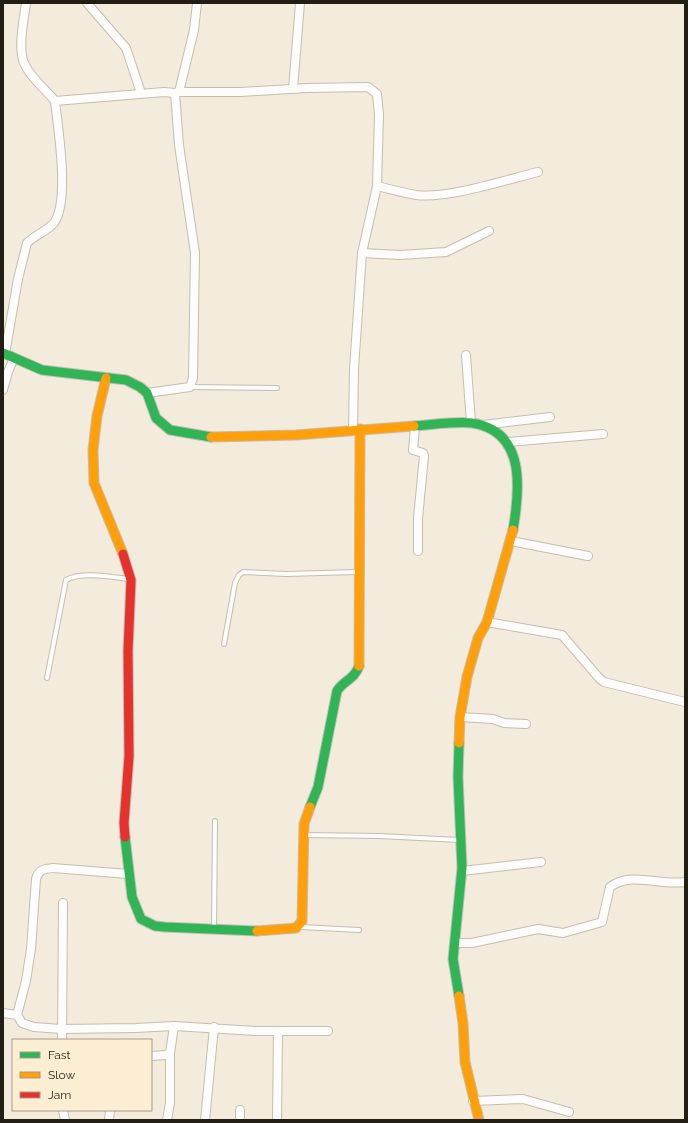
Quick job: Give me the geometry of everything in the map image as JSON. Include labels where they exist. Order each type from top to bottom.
[{"type":"street","points":[[26,3],[22,30],[23,62],[56,101],[62,161],[58,214],[51,226],[27,243],[18,279],[4,353],[42,370],[126,380],[140,387],[146,393],[156,418],[170,430],[212,438],[296,435],[471,423],[491,428],[508,442],[519,480],[518,503],[511,541],[487,622],[478,638],[463,694],[460,717],[458,777],[462,871],[453,960],[463,1023],[465,1062],[473,1101],[479,1120]]},
{"type":"street","points":[[87,3],[126,48],[141,94]]},
{"type":"street","points":[[146,393],[190,387],[193,378],[195,253],[179,145],[177,92],[194,30],[197,3]]},
{"type":"street","points":[[293,89],[300,3]]},
{"type":"street","points":[[56,101],[164,92],[241,92],[368,87],[377,94],[379,114],[377,186],[362,253],[354,369],[359,666],[355,677],[340,686],[337,691],[318,787],[304,824],[304,905],[302,921],[298,927],[278,930],[155,926],[141,919],[132,897],[128,874],[124,823],[130,756],[128,651],[131,580],[122,550],[94,484],[93,450],[97,416],[106,378]]},
{"type":"street","points":[[377,186],[416,195],[434,195],[450,193],[538,172]]},
{"type":"street","points":[[362,253],[400,255],[446,252],[489,231]]},
{"type":"street","points":[[466,355],[471,423]]},
{"type":"street","points":[[3,390],[14,358]]},
{"type":"street","points":[[480,425],[550,417]]},
{"type":"street","points":[[415,426],[413,450],[423,453],[424,456],[418,518],[418,551]]},
{"type":"street","points":[[508,442],[603,434]]},
{"type":"street","points":[[511,541],[588,556]]},
{"type":"street","points":[[487,622],[562,634],[604,682],[685,702]]},
{"type":"street","points":[[460,717],[493,719],[504,723],[526,724]]},
{"type":"street","points":[[462,871],[541,862]]},
{"type":"street","points":[[17,1016],[26,981],[30,956],[36,879],[38,872],[43,869],[53,868],[128,874]]},
{"type":"street","points":[[454,943],[472,943],[538,929],[563,933],[602,922],[610,887],[619,880],[629,878],[656,883],[685,882]]},
{"type":"street","points":[[62,1039],[63,903]]},
{"type":"street","points":[[3,1013],[17,1016],[22,1023],[34,1027],[61,1029],[174,1026],[278,1031],[328,1031]]},
{"type":"street","points":[[167,1120],[170,1103],[170,1053],[174,1026]]},
{"type":"street","points":[[205,1120],[214,1027]]},
{"type":"street","points":[[277,1120],[278,1031]]},
{"type":"street","points":[[152,1056],[166,1055],[170,1053]]},
{"type":"street","points":[[473,1101],[523,1099],[569,1112]]},
{"type":"street","points":[[240,1110],[240,1120]]},
{"type":"lane","points":[[190,387],[277,388]]},
{"type":"lane","points":[[224,644],[235,584],[239,575],[244,572],[286,574],[358,572]]},
{"type":"lane","points":[[47,678],[66,580],[78,576],[97,576],[131,580]]},
{"type":"lane","points":[[214,929],[215,821]]},
{"type":"lane","points":[[304,835],[380,836],[461,840]]},
{"type":"lane","points":[[298,927],[359,930]]},
{"type":"traffic: fast","points":[[3,353],[42,370],[126,380],[140,387],[147,393],[156,418],[170,430],[211,437]]},
{"type":"traffic: fast","points":[[414,426],[472,423],[490,428],[502,437],[511,450],[517,480],[517,497],[513,530]]},
{"type":"traffic: fast","points":[[310,807],[318,787],[337,691],[355,674],[359,666]]},
{"type":"traffic: fast","points":[[459,743],[458,777],[462,868],[453,959],[459,996]]},
{"type":"traffic: fast","points":[[125,837],[132,897],[141,919],[155,926],[257,931]]},
{"type":"traffic: slow","points":[[106,378],[97,416],[93,450],[94,483],[123,554]]},
{"type":"traffic: slow","points":[[211,437],[296,435],[414,426]]},
{"type":"traffic: slow","points":[[359,666],[360,429]]},
{"type":"traffic: slow","points":[[459,743],[460,717],[467,677],[478,638],[487,622],[513,530]]},
{"type":"traffic: slow","points":[[257,931],[296,928],[302,921],[304,824],[310,807]]},
{"type":"traffic: slow","points":[[459,996],[463,1023],[465,1062],[479,1120]]},
{"type":"traffic: jam","points":[[123,554],[131,580],[128,651],[129,756],[124,823],[125,837]]}]
